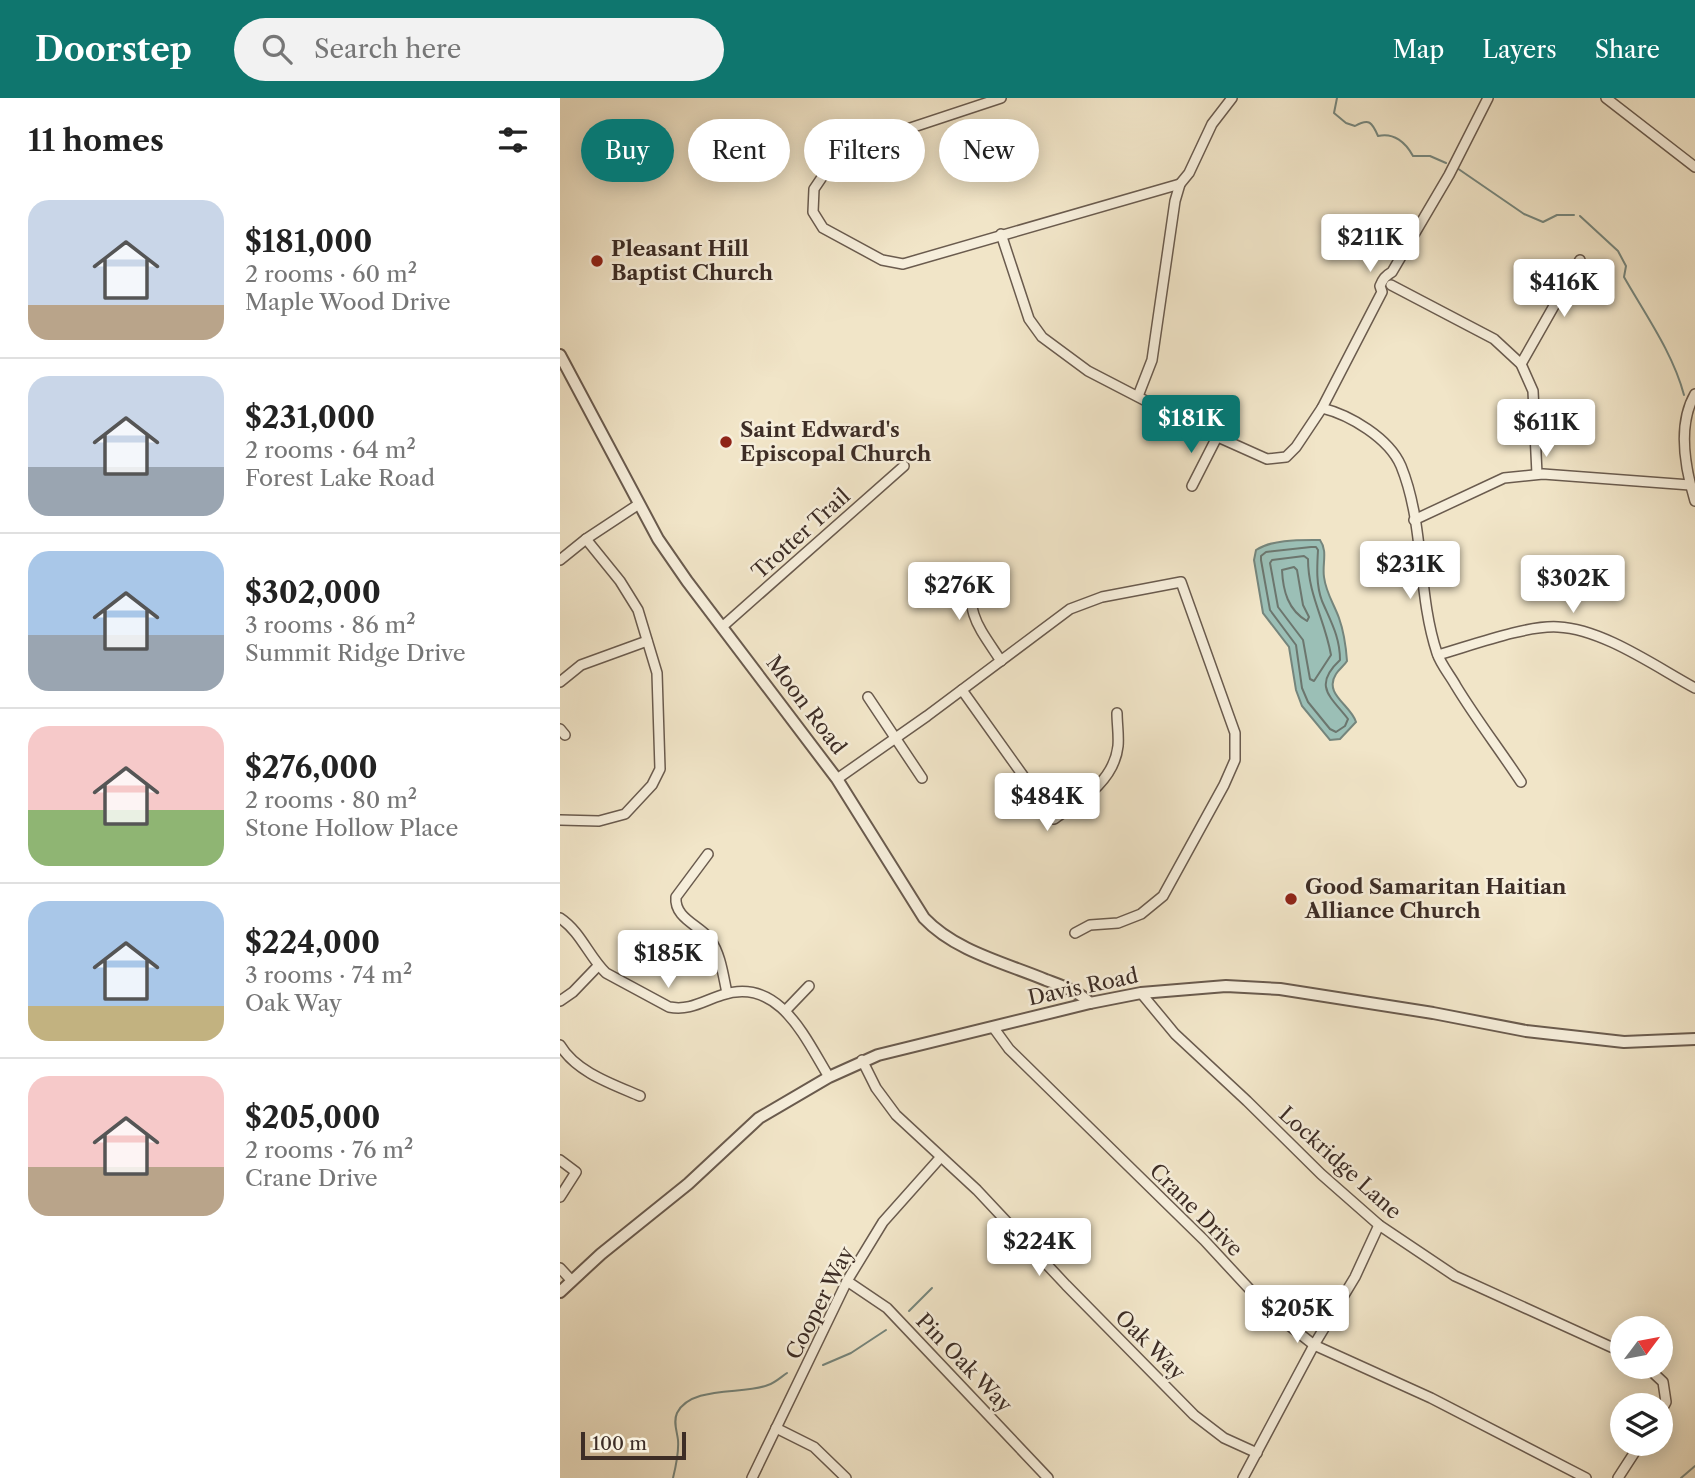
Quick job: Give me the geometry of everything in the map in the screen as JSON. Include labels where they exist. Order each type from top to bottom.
[{"type":"street","points":[[1001,98],[976,102],[844,151],[835,158],[814,189],[813,212],[823,228],[893,263],[912,262],[1180,184]]},
{"type":"street","points":[[1138,396],[1152,360],[1175,201],[1180,184],[1189,173],[1213,124],[1232,98]]},
{"type":"street","points":[[1382,292],[1382,281],[1392,272],[1449,175],[1488,98]]},
{"type":"street","points":[[1606,98],[1695,167]]},
{"type":"street","points":[[1001,234],[1029,319],[1042,337],[1088,371],[1217,437],[1267,459],[1286,457],[1296,447],[1322,408],[1382,292],[1387,290],[1394,280],[1392,272]]},
{"type":"street","points":[[1521,363],[1580,260]]},
{"type":"street","points":[[1391,285],[1494,339],[1521,363],[1533,391],[1537,474]]},
{"type":"street","name":"Moon Road","points":[[560,355],[658,539],[837,779],[914,906],[933,928],[958,944],[1078,993],[1090,1003]]},
{"type":"street","points":[[1695,394],[1684,420],[1690,485],[1695,500]]},
{"type":"street","points":[[1322,408],[1349,419],[1379,438],[1401,465],[1414,520],[1425,600],[1438,655],[1493,743],[1521,782]]},
{"type":"street","points":[[1192,486],[1217,437]]},
{"type":"street","name":"Trotter Trail","points":[[722,627],[904,466]]},
{"type":"street","points":[[1414,520],[1504,478],[1537,474],[1690,485]]},
{"type":"street","points":[[560,560],[639,504]]},
{"type":"street","points":[[560,820],[599,821],[625,814],[641,799],[660,769],[657,673],[648,641],[638,610],[620,581],[586,539]]},
{"type":"street","points":[[972,569],[969,596],[974,620],[1001,661]]},
{"type":"street","points":[[837,779],[1070,609],[1102,597],[1181,582],[1236,733],[1236,760],[1163,896],[1141,914],[1118,923],[1090,925],[1075,933]]},
{"type":"street","points":[[1438,655],[1531,629],[1558,627],[1607,641],[1695,688]]},
{"type":"street","points":[[560,682],[581,665],[648,641]]},
{"type":"street","points":[[962,690],[1054,819],[1095,790],[1110,772],[1118,748],[1116,713]]},
{"type":"street","points":[[868,697],[922,778]]},
{"type":"street","points":[[708,855],[676,897],[675,905],[680,914],[713,943],[719,956],[727,993]]},
{"type":"street","points":[[560,918],[570,925],[598,966],[661,1003],[678,1009],[695,1006],[727,993],[765,996],[786,1010],[829,1077]]},
{"type":"street","points":[[560,1001],[573,992],[598,966]]},
{"type":"street","points":[[786,1010],[809,986]]},
{"type":"street","name":"Davis Road","points":[[561,1290],[688,1184],[760,1118],[829,1077],[878,1055],[1090,1003],[1141,993],[1226,986],[1280,989],[1526,1031],[1624,1042],[1695,1039]]},
{"type":"street","name":"Lockridge Lane","points":[[1141,993],[1175,1034],[1321,1174],[1379,1225],[1455,1276],[1610,1347]]},
{"type":"street","name":"Crane Drive","points":[[993,1027],[1009,1049],[1204,1240],[1267,1308],[1314,1345],[1431,1398],[1586,1478]]},
{"type":"street","points":[[560,1045],[574,1062],[592,1074],[640,1096]]},
{"type":"street","name":"Oak Way","points":[[862,1060],[876,1088],[896,1115],[977,1190],[1194,1415],[1224,1438],[1257,1453]]},
{"type":"street","name":"Cooper Way","points":[[752,1478],[847,1281],[883,1222],[940,1158]]},
{"type":"street","points":[[560,1160],[576,1172],[560,1197]]},
{"type":"street","points":[[1243,1478],[1314,1345],[1355,1278],[1379,1225]]},
{"type":"street","points":[[560,1268],[572,1281]]},
{"type":"street","name":"Pin Oak Way","points":[[847,1281],[887,1308],[1048,1478]]},
{"type":"street","points":[[776,1429],[814,1447],[846,1478]]},
{"type":"street","points":[[1618,1478],[1632,1456]]},
{"type":"water","points":[[1320,540],[1324,553],[1325,583],[1341,623],[1347,656],[1347,661],[1333,681],[1333,688],[1356,722],[1340,739],[1330,740],[1302,706],[1296,690],[1289,647],[1263,613],[1254,560],[1256,550],[1263,546],[1287,541]]},
{"type":"waterway","points":[[1337,98],[1334,113],[1346,123],[1355,126],[1364,122],[1370,123],[1378,136],[1384,135],[1399,140],[1413,156],[1430,156],[1446,163]]},
{"type":"waterway","points":[[1457,168],[1524,214],[1543,222],[1557,215],[1574,215]]},
{"type":"waterway","points":[[1580,216],[1618,251],[1626,266],[1624,277],[1666,349],[1684,395]]},
{"type":"waterway","points":[[909,1311],[932,1288]]},
{"type":"waterway","points":[[823,1365],[851,1353],[886,1330]]},
{"type":"waterway","points":[[673,1478],[678,1450],[675,1420],[684,1404],[706,1394],[768,1385],[787,1373]]},
{"type":"waterway","points":[[1681,1478],[1695,1466]]},
{"type":"place","name":"Pleasant Hill Baptist Church","points":[[597,261]]},
{"type":"place","name":"Saint Edward's Episcopal Church","points":[[726,442]]},
{"type":"place","name":"Good Samaritan Haitian Alliance Church","points":[[1291,899]]}]
